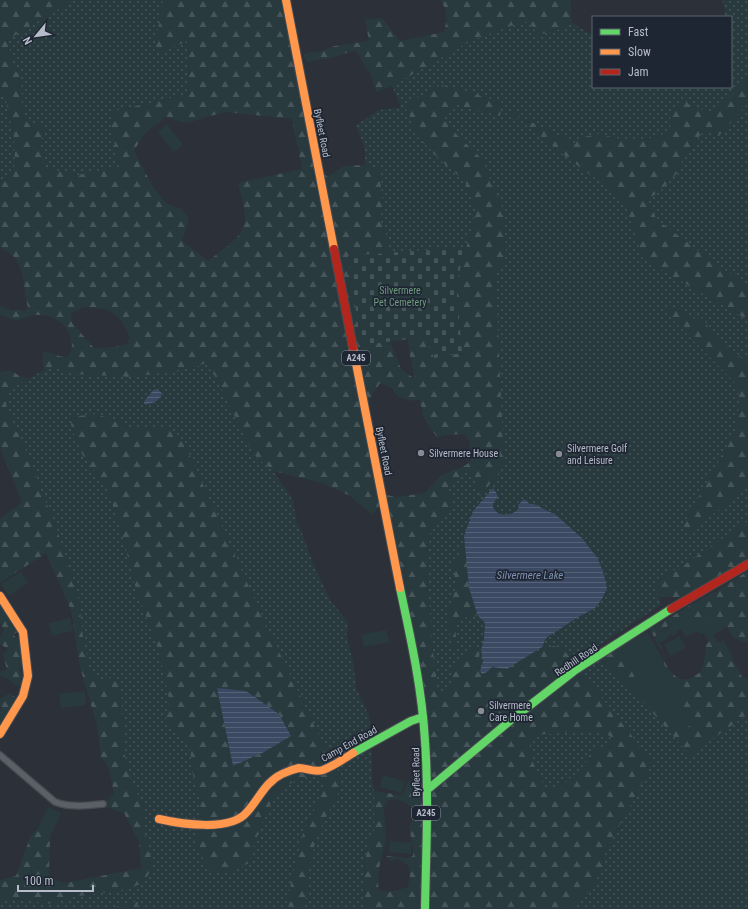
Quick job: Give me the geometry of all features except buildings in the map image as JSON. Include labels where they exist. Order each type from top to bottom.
[{"type":"main road","name":"Byfleet Road","points":[[286,0],[400,588],[413,648],[425,741],[425,909]]},
{"type":"main road","name":"Redhill Road","points":[[426,790],[511,720],[574,671],[678,605],[748,564]]},
{"type":"main road","points":[[0,596],[23,632],[28,676],[23,696],[0,734]]},
{"type":"main road","name":"Camp End Road","points":[[159,819],[183,823],[213,825],[238,820],[247,813],[267,784],[281,774],[300,768],[311,771],[323,770],[410,721],[423,717]]},
{"type":"street","points":[[0,755],[55,802],[64,806],[103,804]]},
{"type":"green space","points":[[0,0],[74,0],[7,40],[14,66],[21,79],[22,103],[28,124],[44,125],[43,134],[39,145],[49,169],[78,175],[119,167],[111,124],[113,111],[189,93],[188,41],[154,54],[163,0],[281,0],[320,174],[329,176],[344,166],[365,165],[379,169],[383,206],[380,219],[390,242],[387,253],[348,256],[361,344],[390,341],[401,369],[415,379],[409,351],[408,339],[411,338],[409,321],[462,353],[456,284],[476,213],[465,181],[441,161],[414,133],[412,120],[404,106],[444,83],[442,89],[447,86],[502,102],[500,116],[457,105],[442,117],[458,136],[484,161],[504,212],[506,256],[497,273],[496,283],[504,467],[480,496],[472,473],[467,472],[448,490],[453,503],[430,533],[426,559],[432,644],[438,692],[444,692],[450,688],[453,667],[471,648],[480,648],[480,674],[494,666],[498,676],[496,666],[522,660],[532,653],[554,646],[563,649],[651,760],[646,776],[604,853],[601,870],[593,888],[567,909],[365,909],[363,883],[368,844],[374,831],[374,791],[400,795],[404,792],[408,781],[426,781],[425,741],[383,504],[372,514],[350,496],[323,483],[273,471],[254,455],[215,376],[206,363],[195,367],[134,377],[72,374],[58,366],[44,370],[42,359],[43,352],[67,357],[70,352],[72,347],[71,339],[68,330],[64,325],[54,318],[42,315],[13,320],[0,315],[0,306],[3,308],[25,311],[28,307],[21,269],[11,254],[0,248],[0,181],[5,179],[15,165],[14,137],[4,92],[0,90]],"holes":[[[225,112],[292,119],[302,169],[238,183],[245,214],[243,229],[227,247],[208,261],[182,241],[189,218],[180,208],[167,204],[153,187],[134,151],[144,134],[165,117],[186,123]],[[84,307],[108,310],[118,317],[126,329],[130,337],[127,344],[115,347],[94,348],[72,323],[71,313]],[[380,383],[392,388],[398,397],[412,401],[420,399],[423,417],[437,437],[464,434],[469,441],[473,458],[466,465],[440,476],[425,493],[396,497],[387,495],[388,503],[384,504],[365,409]],[[583,731],[605,734],[614,741],[591,751],[582,768],[567,782],[556,789],[545,787],[538,775],[531,754],[532,741],[536,735]],[[397,799],[407,804],[415,812],[409,827],[413,856],[407,858],[386,856],[390,861],[398,859],[408,865],[410,875],[408,887],[390,892],[379,890],[378,883],[380,862],[386,841],[384,808],[388,800]]]},
{"type":"green space","points":[[74,0],[163,0],[154,54],[188,40],[189,93],[156,102],[111,124],[119,167],[78,175],[49,169],[39,145],[43,134],[28,125],[22,103],[21,79],[14,66],[7,39]]},
{"type":"green space","points":[[440,0],[571,0],[571,22],[560,29],[538,35],[532,26],[525,21],[472,40],[392,86],[376,92],[371,74],[356,50],[334,57],[307,62],[304,54],[323,51],[334,46],[369,41],[365,20],[382,18],[400,41],[444,32],[446,24],[446,11]]},
{"type":"green space","points":[[722,0],[748,0],[748,78],[730,98],[713,113],[692,107],[670,116],[671,130],[656,138],[625,140],[598,134],[576,144],[511,112],[620,198],[627,209],[643,259],[748,320],[748,521],[684,565],[656,580],[661,605],[595,648],[601,660],[630,687],[690,755],[748,714],[748,909],[567,909],[587,886],[646,776],[651,760],[563,649],[490,681],[436,698],[426,559],[435,504],[449,480],[465,471],[472,473],[480,495],[502,426],[496,283],[497,273],[506,256],[504,212],[481,161],[433,118],[438,96],[443,84],[404,106],[467,179],[476,213],[466,247],[387,253],[390,242],[380,219],[383,206],[379,169],[365,165],[365,149],[356,125],[379,110],[401,107],[392,86],[472,40],[525,21],[532,26],[538,35],[560,29],[571,22],[592,35],[592,88],[732,88],[732,16],[723,16],[725,12]]},
{"type":"green space","points":[[747,78],[748,103],[719,136],[704,131],[686,152],[677,173],[653,196],[646,197],[657,220],[748,287],[748,320],[643,259],[627,209],[620,198],[509,111],[575,144],[579,138],[598,134],[625,140],[656,138],[670,130],[670,116],[682,98],[692,107],[713,113],[730,98]]},
{"type":"green space","points":[[0,90],[4,92],[14,137],[15,165],[5,179],[0,181]]},
{"type":"green space","points":[[748,103],[748,287],[657,220],[646,197],[653,196],[677,173],[686,152],[704,131],[719,136]]},
{"type":"green space","points":[[167,124],[183,145],[173,152],[158,132]]},
{"type":"green space","name":"Silvermere Pet Cemetery","points":[[466,247],[456,284],[462,353],[434,358],[425,337],[361,345],[348,256]]},
{"type":"green space","points":[[674,307],[695,319],[702,318],[707,324],[708,329],[748,363],[748,486],[691,532],[687,533],[684,530],[683,525],[736,430],[739,403],[738,390],[734,382],[670,317],[668,309]]},
{"type":"green space","points":[[206,363],[215,376],[254,455],[273,471],[293,500],[296,521],[314,566],[331,602],[347,622],[348,631],[346,634],[353,660],[356,688],[369,716],[371,736],[372,778],[374,791],[374,831],[368,844],[363,883],[365,909],[304,909],[310,863],[317,835],[342,786],[337,768],[322,742],[261,614],[196,469],[146,428],[130,427],[118,420],[72,417],[71,425],[82,454],[107,489],[121,530],[137,593],[154,637],[164,671],[170,705],[165,715],[170,726],[190,746],[192,771],[199,794],[201,812],[195,846],[248,863],[260,827],[275,793],[301,777],[319,777],[324,784],[320,799],[304,830],[291,882],[288,909],[134,909],[137,906],[114,907],[109,909],[0,909],[0,899],[17,899],[53,904],[71,897],[117,891],[138,885],[151,858],[144,830],[144,807],[131,781],[124,753],[121,689],[109,678],[98,681],[92,675],[88,664],[83,637],[79,601],[56,526],[37,481],[29,457],[6,407],[7,395],[16,386],[44,370],[58,366],[72,374],[134,377],[195,367]]},
{"type":"green space","points":[[11,370],[21,377],[28,378],[16,386],[7,395],[6,407],[29,457],[37,481],[56,526],[79,601],[88,664],[92,675],[98,680],[109,678],[116,680],[121,689],[124,753],[131,781],[144,807],[144,830],[151,858],[151,870],[145,880],[138,885],[117,891],[71,897],[53,904],[17,899],[0,899],[0,880],[16,876],[31,835],[37,830],[50,837],[49,878],[65,883],[141,868],[139,842],[124,813],[102,806],[114,793],[108,766],[101,757],[97,725],[80,667],[71,610],[46,553],[0,583],[0,519],[22,502],[0,447],[0,372]]},
{"type":"green space","points":[[93,414],[118,420],[130,427],[164,428],[174,432],[182,439],[261,614],[322,742],[337,768],[342,786],[317,835],[310,863],[304,909],[288,909],[291,882],[304,830],[320,799],[324,784],[319,777],[301,777],[275,793],[260,827],[249,863],[233,871],[214,871],[205,862],[195,846],[201,812],[199,794],[192,771],[190,746],[170,726],[165,715],[170,705],[164,671],[154,637],[137,593],[121,530],[107,489],[82,454],[71,425],[72,417]]},
{"type":"green space","points":[[748,521],[748,559],[682,597],[658,597],[656,580],[684,565]]},
{"type":"green space","points":[[472,544],[479,611],[475,617],[468,617],[464,619],[455,627],[457,647],[452,648],[448,609],[454,600],[453,594],[456,587],[453,564],[459,557],[461,548]]},
{"type":"green space","points":[[748,571],[748,643],[733,638],[727,627],[714,629],[695,619],[668,626],[654,637],[650,629],[710,594],[718,591]]},
{"type":"green space","points":[[21,572],[28,583],[8,596],[1,584]]},
{"type":"green space","points":[[0,601],[20,630],[13,635],[21,641],[24,667],[19,669],[24,677],[23,685],[17,686],[9,679],[0,675],[0,671],[7,670],[3,655],[8,649],[0,644],[0,638],[4,630],[0,622]]},
{"type":"green space","points":[[688,614],[700,622],[707,618],[714,629],[727,627],[713,635],[709,631],[700,634],[697,631],[686,637],[680,629],[673,636],[671,634],[667,637],[668,639],[659,643],[663,648],[660,650],[654,637]]},
{"type":"green space","points":[[70,618],[73,631],[52,636],[49,623]]},
{"type":"green space","points":[[386,630],[389,642],[364,647],[361,635]]},
{"type":"green space","points":[[709,631],[718,643],[724,640],[742,677],[748,679],[748,714],[690,755],[630,687],[600,658],[619,647],[626,658],[643,695],[669,715],[692,724],[684,709],[681,697],[669,677],[661,656],[673,674],[677,677],[687,679],[693,677],[703,667],[706,644],[709,642],[703,632]]},
{"type":"green space","points":[[647,632],[661,656],[669,677],[681,697],[684,709],[692,724],[678,733],[668,724],[669,715],[643,695],[626,658],[619,647]]},
{"type":"green space","points":[[679,636],[686,647],[671,656],[664,645]]},
{"type":"green space","points":[[85,691],[86,705],[61,708],[59,694]]},
{"type":"green space","points":[[10,693],[17,699],[0,726],[0,711],[2,710],[0,699]]},
{"type":"green space","points":[[583,731],[605,734],[612,738],[614,742],[591,751],[582,768],[567,782],[556,789],[545,787],[535,768],[531,754],[532,741],[536,735]]},
{"type":"green space","points":[[383,775],[405,781],[402,793],[380,787]]},
{"type":"green space","points":[[48,807],[61,813],[50,837],[37,830]]},
{"type":"green space","points":[[390,841],[412,843],[411,854],[389,852]]},
{"type":"green space","points":[[131,902],[138,902],[134,909],[109,909]]},
{"type":"water","points":[[156,389],[161,392],[161,397],[155,402],[145,405],[145,400],[152,391]]},
{"type":"water","name":"Silvermere Lake","points":[[493,488],[498,497],[493,503],[493,507],[498,513],[505,515],[516,511],[519,509],[518,505],[524,499],[529,504],[534,504],[556,515],[582,538],[598,559],[607,588],[602,599],[595,608],[546,638],[542,647],[507,669],[492,667],[487,672],[482,674],[480,671],[483,661],[481,650],[484,639],[485,623],[478,616],[469,588],[464,536],[473,511]]},
{"type":"water","points":[[217,688],[246,691],[279,714],[291,736],[264,752],[233,766]]},
{"type":"traffic: fast","points":[[400,588],[416,664],[424,722],[427,804],[425,909]]},
{"type":"traffic: fast","points":[[427,790],[511,720],[574,671],[671,609]]},
{"type":"traffic: fast","points":[[353,753],[411,721],[423,717]]},
{"type":"traffic: slow","points":[[286,0],[334,249]]},
{"type":"traffic: slow","points":[[353,348],[400,588]]},
{"type":"traffic: slow","points":[[0,596],[23,632],[28,676],[23,696],[0,734]]},
{"type":"traffic: slow","points":[[159,819],[180,823],[205,825],[230,822],[240,818],[247,812],[271,781],[276,777],[299,768],[317,771],[323,770],[353,753]]},
{"type":"traffic: jam","points":[[334,249],[353,348]]},
{"type":"traffic: jam","points":[[671,609],[748,564]]},
{"type":"place","name":"Silvermere House","points":[[421,453]]},
{"type":"place","name":"Silvermere Golf and Leisure","points":[[559,454]]},
{"type":"place","name":"Silvermere Care Home","points":[[481,711]]}]
